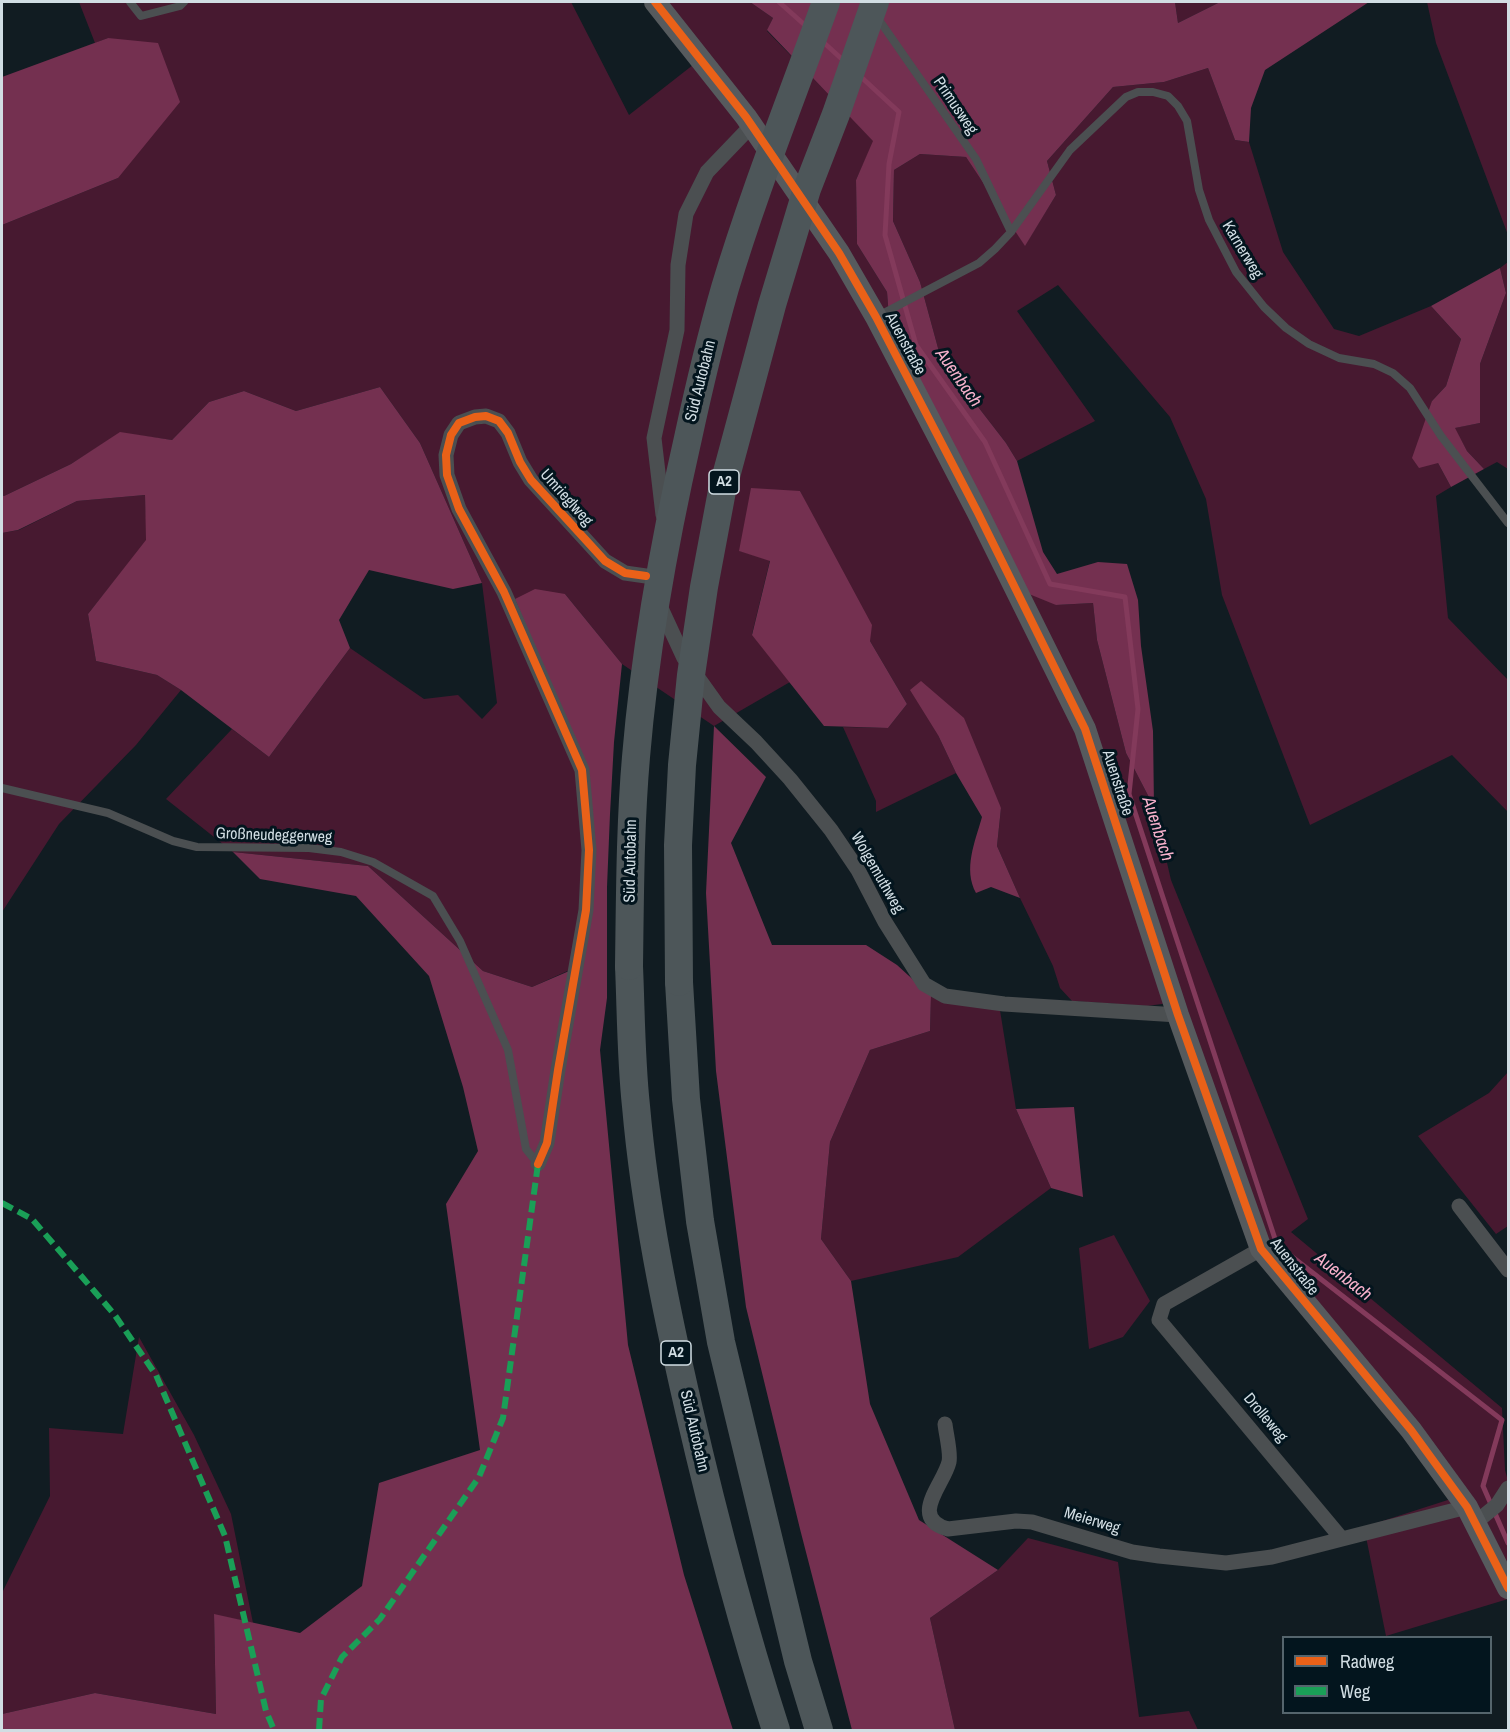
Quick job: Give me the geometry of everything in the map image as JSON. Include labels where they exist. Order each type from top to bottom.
[{"type":"highway","name":"Süd Autobahn","points":[[776,1731],[709,1496],[667,1317],[649,1212],[636,1106],[629,966],[631,836],[636,756],[659,574],[699,387],[725,288],[761,178],[826,2]]},
{"type":"highway","name":"A2","points":[[819,1731],[798,1661],[721,1342],[700,1221],[686,1099],[679,982],[678,844],[682,765],[691,675],[700,609],[722,491],[772,304],[804,200],[875,2]]},
{"type":"street","name":"Auenstraße","points":[[655,2],[752,125],[839,253],[876,317],[983,523],[1085,729],[1178,1015],[1261,1249],[1481,1512],[1509,1588]]},
{"type":"street","points":[[646,576],[661,556],[665,532],[654,438],[677,330],[678,265],[686,214],[707,172],[752,125]]},
{"type":"street","name":"Umrieglweg","points":[[538,1164],[547,1143],[586,910],[589,850],[582,770],[504,592],[459,508],[447,475],[446,455],[451,435],[459,423],[486,416],[500,421],[531,480],[605,561],[625,573],[646,576]]},
{"type":"street","name":"Wolgemuthweg","points":[[646,576],[684,658],[719,707],[790,779],[831,830],[858,870],[885,922],[924,984],[945,996],[1004,1004],[1178,1015]]},
{"type":"street","points":[[1459,1206],[1509,1270]]},
{"type":"street","name":"Drolleweg","points":[[1261,1249],[1164,1304],[1159,1320],[1342,1539]]},
{"type":"street","name":"Meierweg","points":[[945,1424],[950,1461],[931,1500],[930,1508],[932,1520],[938,1526],[948,1529],[1016,1521],[1032,1522],[1132,1552],[1226,1563],[1272,1557],[1342,1539]]},
{"type":"street","points":[[1342,1539],[1481,1512],[1509,1488]]},
{"type":"lane","points":[[130,2],[141,16],[180,6],[183,2]]},
{"type":"lane","name":"Primusweg","points":[[866,2],[976,159],[1011,232]]},
{"type":"lane","name":"Karnerweg","points":[[876,317],[979,263],[995,249],[1011,232],[1070,150],[1126,97],[1138,92],[1153,92],[1168,96],[1179,106],[1188,121],[1202,200],[1209,220],[1236,272],[1264,307],[1286,328],[1310,344],[1339,358],[1374,364],[1393,373],[1410,388],[1441,436],[1509,523]]},
{"type":"lane","name":"Großneudeggerweg","points":[[2,788],[108,813],[174,841],[197,847],[309,848],[341,852],[373,862],[433,896],[460,941],[507,1050],[526,1149],[538,1164]]},
{"type":"shaded area","points":[[79,2],[571,2],[629,115],[707,54],[668,2],[750,2],[773,18],[767,31],[874,141],[856,180],[857,244],[887,292],[890,330],[1056,605],[1093,603],[1097,640],[1126,753],[1154,807],[1171,880],[1308,1219],[1291,1232],[1502,1408],[1505,1470],[1508,1481],[1508,1599],[1386,1636],[1364,1527],[1454,1498],[1270,1246],[1184,1001],[1147,1006],[1072,1001],[1060,988],[1053,966],[997,846],[1001,808],[938,735],[956,773],[876,812],[876,801],[843,727],[888,728],[907,704],[870,641],[800,491],[740,551],[770,560],[752,634],[790,682],[714,726],[622,664],[565,594],[586,771],[583,964],[532,987],[483,971],[368,866],[233,852],[166,799],[232,729],[269,757],[350,648],[424,699],[458,695],[482,719],[497,703],[482,583],[420,443],[380,387],[296,411],[244,391],[209,402],[172,440],[120,433],[71,464],[2,495],[2,225],[118,178],[108,38],[95,43]]},
{"type":"shaded area","points":[[750,2],[1175,2],[1178,23],[1220,2],[1369,2],[1265,70],[1251,108],[1249,142],[1235,140],[1208,68],[1164,82],[1113,87],[1047,161],[1056,195],[1025,246],[966,157],[920,154],[894,170],[893,221],[920,282],[941,359],[1006,443],[1017,461],[1043,552],[1057,574],[1098,562],[1127,564],[1138,600],[1141,646],[1153,731],[1154,807],[1126,753],[1097,640],[1093,603],[1056,605],[1029,594],[890,330],[887,292],[857,244],[856,180],[873,141],[767,30],[773,18]]},
{"type":"shaded area","points":[[1175,2],[1220,2],[1178,23]]},
{"type":"shaded area","points":[[1427,2],[1508,2],[1508,235],[1436,43]]},
{"type":"shaded area","points":[[108,38],[158,43],[180,102],[118,178],[2,225],[2,77]]},
{"type":"shaded area","points":[[1208,68],[1235,140],[1249,142],[1283,252],[1334,329],[1359,336],[1431,306],[1461,339],[1446,386],[1432,401],[1438,463],[1451,487],[1436,496],[1448,618],[1508,680],[1508,812],[1452,755],[1310,825],[1222,595],[1206,499],[1170,417],[1058,285],[1017,311],[1095,421],[1017,461],[1006,443],[941,359],[920,282],[893,221],[894,170],[920,154],[966,157],[1025,245],[1056,195],[1047,161],[1113,87],[1164,82]]},
{"type":"shaded area","points":[[1508,262],[1508,469],[1497,462],[1484,469],[1467,451],[1454,428],[1480,423],[1480,364],[1506,293],[1500,268]]},
{"type":"shaded area","points":[[1500,268],[1506,293],[1480,364],[1480,423],[1455,428],[1467,451],[1484,469],[1451,487],[1438,463],[1419,468],[1412,458],[1432,401],[1446,386],[1461,339],[1431,306]]},
{"type":"shaded area","points":[[380,387],[420,443],[482,583],[453,589],[369,570],[339,620],[350,648],[269,757],[181,690],[157,675],[96,661],[88,614],[146,540],[145,495],[77,501],[18,530],[2,533],[2,495],[71,464],[120,432],[172,440],[209,402],[244,391],[296,411]]},
{"type":"shaded area","points":[[751,488],[800,491],[872,625],[870,641],[907,704],[888,728],[824,726],[752,635],[770,561],[739,551]]},
{"type":"shaded area","points":[[145,495],[147,540],[88,614],[96,661],[157,675],[181,690],[136,745],[59,824],[2,912],[2,533],[19,530],[77,501]]},
{"type":"shaded area","points":[[535,589],[565,594],[622,664],[610,814],[607,887],[607,998],[600,1050],[628,1345],[684,1575],[733,1730],[2,1730],[2,1714],[95,1693],[216,1714],[214,1614],[300,1633],[362,1586],[379,1483],[480,1450],[446,1204],[478,1151],[463,1087],[429,976],[356,896],[260,879],[233,852],[368,866],[483,971],[532,987],[583,965],[586,771],[515,599]]},
{"type":"shaded area","points":[[921,681],[964,718],[1001,808],[997,846],[1020,898],[991,887],[976,893],[970,875],[970,865],[982,817],[956,773],[938,735],[910,690]]},
{"type":"shaded area","points":[[714,726],[766,777],[731,843],[772,945],[866,945],[897,965],[931,996],[930,1031],[870,1050],[830,1142],[821,1239],[851,1281],[870,1404],[919,1520],[998,1570],[930,1618],[955,1730],[852,1730],[746,1307],[716,1071],[706,893]]},
{"type":"shaded area","points":[[931,996],[998,998],[1016,1109],[1051,1188],[958,1257],[851,1281],[821,1239],[830,1142],[870,1050],[930,1031]]},
{"type":"shaded area","points":[[1508,1072],[1508,1226],[1496,1234],[1418,1136],[1489,1093]]},
{"type":"shaded area","points":[[1074,1107],[1083,1197],[1051,1188],[1016,1109]]},
{"type":"shaded area","points":[[1114,1235],[1150,1301],[1123,1337],[1089,1349],[1079,1248]]},
{"type":"shaded area","points":[[139,1337],[194,1435],[231,1514],[253,1623],[214,1615],[216,1714],[95,1693],[2,1714],[2,1593],[50,1496],[49,1428],[123,1434]]},
{"type":"shaded area","points":[[1028,1538],[1118,1562],[1139,1717],[1189,1711],[1198,1730],[955,1730],[930,1618],[998,1570]]},
{"type":"waterway","name":"Auenbach","points":[[779,2],[807,27]]},
{"type":"waterway","name":"Auenbach","points":[[822,41],[844,61]]},
{"type":"waterway","name":"Auenbach","points":[[860,76],[899,112],[889,164],[885,235],[916,345],[985,442],[1050,584],[1125,597],[1138,709],[1129,794],[1277,1245],[1502,1420],[1483,1486],[1508,1543]]},
{"type":"marked path","points":[[319,1730],[321,1699],[342,1657],[380,1619],[479,1477],[503,1418],[538,1164]]},
{"type":"marked path","points":[[2,1203],[32,1219],[114,1314],[156,1375],[225,1536],[266,1711],[274,1730]]},
{"type":"cycle path","points":[[655,2],[746,117],[839,253],[876,317],[978,513],[1085,729],[1178,1015],[1261,1249],[1411,1430],[1467,1507],[1508,1588]]},
{"type":"cycle path","points":[[538,1164],[547,1143],[586,910],[589,850],[582,770],[504,592],[459,509],[447,475],[446,455],[451,435],[459,423],[486,416],[499,421],[508,433],[520,462],[531,480],[605,561],[625,573],[646,576]]}]
